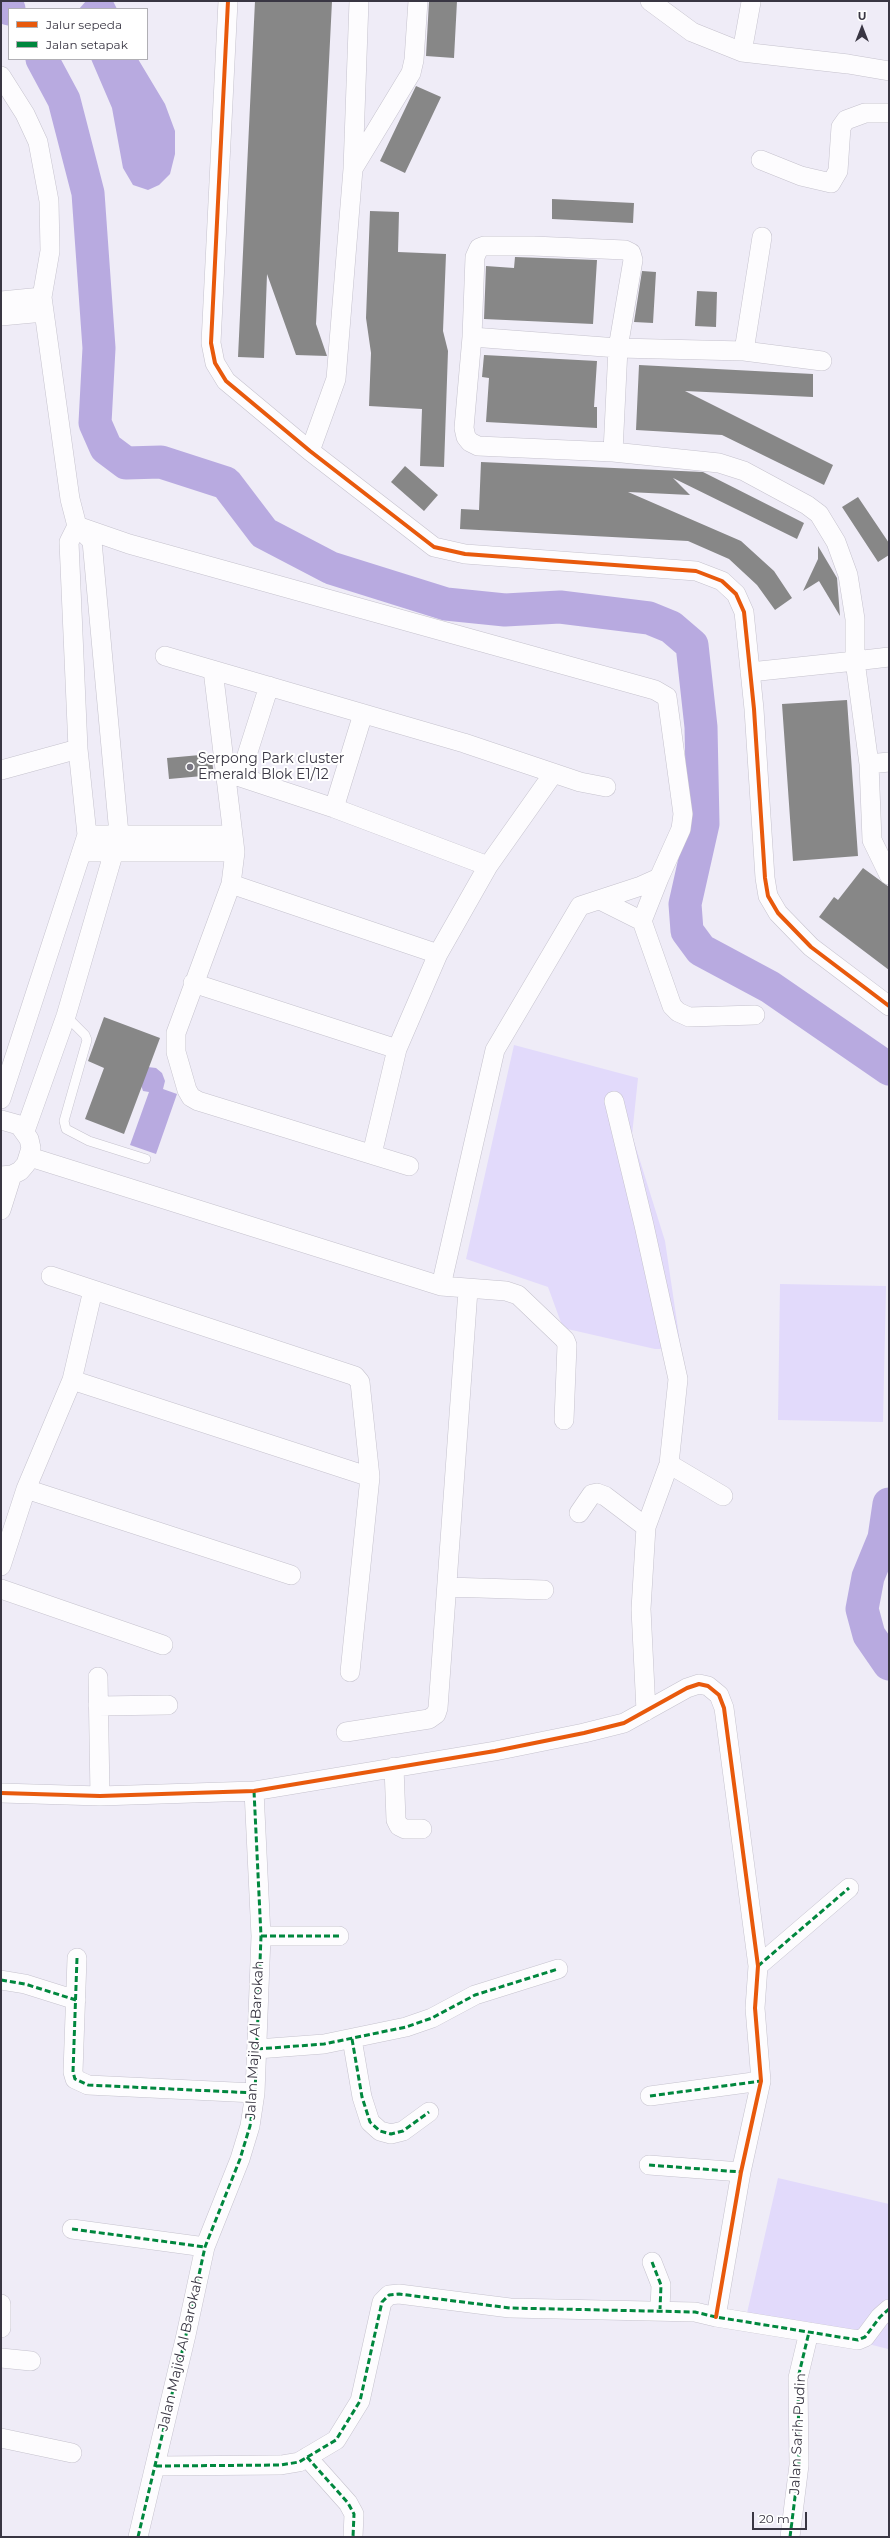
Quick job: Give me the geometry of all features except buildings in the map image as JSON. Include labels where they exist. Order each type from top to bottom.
[{"type":"street","points":[[228,1],[211,343],[215,363],[226,381],[310,451],[434,547],[448,552],[696,571],[708,574],[722,581],[736,594],[741,602],[744,612],[750,672],[765,878],[768,896],[778,913],[811,947],[889,1006]]},
{"type":"street","points":[[310,451],[336,378],[353,169],[359,1]]},
{"type":"street","points":[[353,169],[411,73],[414,60],[418,1]]},
{"type":"street","points":[[650,1],[692,32],[742,52],[848,64],[889,71]]},
{"type":"street","points":[[742,52],[751,2]]},
{"type":"street","points":[[1,76],[25,114],[38,142],[43,165],[51,231],[43,304],[70,499],[77,526],[92,541],[118,834],[66,1016],[25,1131]]},
{"type":"street","points":[[761,160],[801,176],[831,182],[838,171],[841,127],[846,120],[866,113],[889,113]]},
{"type":"street","points":[[744,351],[762,237]]},
{"type":"street","points":[[613,452],[618,348],[633,260],[631,253],[625,250],[533,246],[484,246],[479,248],[475,256],[472,337],[464,428],[466,437],[470,442],[478,446],[613,452],[719,463],[732,466],[807,505],[819,514],[836,542],[848,575],[855,619],[855,661],[869,764],[872,840],[888,873]]},
{"type":"street","points":[[1,301],[43,304]]},
{"type":"street","points":[[1,316],[43,304]]},
{"type":"street","points":[[472,337],[618,348],[744,351],[822,361]]},
{"type":"street","points":[[1,1100],[84,843],[78,749],[69,542],[77,526]]},
{"type":"street","points":[[77,526],[129,544],[662,693],[668,700],[683,821],[642,921],[672,1006],[678,1012],[689,1017],[755,1015]]},
{"type":"street","points":[[165,656],[464,743],[553,774],[606,787]]},
{"type":"street","points":[[750,672],[889,657]]},
{"type":"street","points":[[213,670],[232,775],[234,843],[230,884],[193,983],[174,1041],[178,1060],[191,1097],[198,1101],[409,1166]]},
{"type":"street","points":[[232,775],[269,686]]},
{"type":"street","points":[[334,808],[363,714]]},
{"type":"street","points":[[1,770],[78,749]]},
{"type":"street","points":[[869,764],[889,762]]},
{"type":"street","points":[[372,1154],[397,1049],[438,954],[488,866],[553,774]]},
{"type":"street","points":[[232,775],[334,808],[488,866]]},
{"type":"street","points":[[84,843],[118,834],[234,843]]},
{"type":"street","points":[[84,843],[113,852],[234,843]]},
{"type":"street","points":[[441,1286],[495,1050],[580,906],[641,886],[659,878]]},
{"type":"street","points":[[230,884],[438,954]]},
{"type":"street","points":[[600,900],[642,921]]},
{"type":"street","points":[[193,983],[397,1049]]},
{"type":"street","points":[[614,1100],[644,1225],[678,1379],[669,1464],[646,1527],[641,1609],[646,1711]]},
{"type":"street","points":[[1,1120],[11,1121],[25,1131],[30,1143],[30,1156],[23,1167],[7,1175],[1,1210]]},
{"type":"street","points":[[30,1156],[441,1286],[468,1290],[506,1291],[518,1295],[565,1340],[567,1350],[564,1420]]},
{"type":"street","points":[[51,1276],[355,1376],[360,1382],[370,1477],[350,1672]]},
{"type":"street","points":[[1,1566],[6,1534],[72,1380],[93,1290]]},
{"type":"street","points":[[346,1732],[429,1719],[436,1714],[447,1587],[468,1290]]},
{"type":"street","points":[[72,1380],[370,1477]]},
{"type":"street","points":[[669,1464],[723,1496]]},
{"type":"street","points":[[26,1489],[291,1574]]},
{"type":"street","points":[[579,1513],[592,1494],[597,1493],[605,1496],[646,1527]]},
{"type":"street","points":[[447,1587],[544,1590]]},
{"type":"street","points":[[1,1589],[163,1645]]},
{"type":"street","points":[[98,1677],[100,1796]]},
{"type":"street","points":[[1,1792],[100,1796],[254,1791],[495,1751],[584,1733],[624,1723],[687,1688],[699,1684],[708,1686],[719,1695],[724,1708],[758,1966],[755,2008],[762,2081],[741,2172],[716,2317]]},
{"type":"street","points":[[98,1706],[168,1705]]},
{"type":"street","points":[[394,1767],[396,1820],[399,1826],[405,1829],[422,1829]]},
{"type":"street","name":"Jalan Majid Al Barokah","points":[[138,2537],[156,2466],[204,2247],[240,2159],[250,2126],[255,2093],[261,1936],[254,1791]]},
{"type":"street","points":[[758,1966],[849,1888]]},
{"type":"street","points":[[261,1936],[339,1936]]},
{"type":"street","points":[[77,1958],[73,2072],[75,2079],[78,2082],[88,2085],[255,2093]]},
{"type":"street","points":[[257,2048],[352,2039],[406,2027],[432,2018],[475,1995],[558,1969]]},
{"type":"street","points":[[1,1980],[25,1984],[76,2000]]},
{"type":"street","points":[[352,2039],[362,2098],[370,2122],[380,2131],[391,2134],[403,2131],[429,2112]]},
{"type":"street","points":[[650,2096],[762,2081]]},
{"type":"street","points":[[648,2165],[741,2172]]},
{"type":"street","points":[[72,2229],[204,2247]]},
{"type":"street","points":[[652,2262],[661,2285],[660,2309]]},
{"type":"street","points":[[156,2466],[281,2465],[307,2457],[336,2440],[360,2402],[382,2302],[389,2295],[399,2294],[510,2308],[660,2309],[695,2312],[716,2317],[861,2340],[880,2317],[889,2309]]},
{"type":"street","points":[[1,2304],[1,2328]]},
{"type":"street","name":"Jalan Sarih Pudin","points":[[790,2537],[799,2465],[798,2378],[809,2332]]},
{"type":"street","points":[[1,2358],[31,2361]]},
{"type":"street","points":[[1,2438],[72,2452]]},
{"type":"street","points":[[307,2457],[348,2503],[354,2514],[353,2537]]},
{"type":"lane","points":[[66,1016],[85,1035],[87,1040],[64,1121],[66,1129],[89,1141],[146,1159]]},
{"type":"shaded area","points":[[86,1],[113,1],[116,8],[80,8]]},
{"type":"shaded area","points":[[91,60],[139,60],[165,104],[175,131],[175,154],[170,174],[159,185],[148,190],[133,185],[123,168],[112,108]]},
{"type":"shaded area","points":[[514,1045],[638,1078],[632,1135],[665,1241],[681,1349],[655,1349],[563,1328],[548,1287],[466,1259]]},
{"type":"shaded area","points":[[148,1067],[156,1068],[162,1073],[165,1081],[163,1089],[177,1094],[156,1154],[130,1145],[149,1092],[143,1091],[141,1085]]},
{"type":"shaded area","points":[[780,1284],[886,1286],[883,1422],[778,1420]]},
{"type":"shaded area","points":[[778,2178],[889,2204],[888,2349],[747,2313]]},
{"type":"waterway","points":[[3,1],[8,8]]},
{"type":"waterway","points":[[43,60],[64,100],[88,193],[99,348],[95,423],[106,448],[126,463],[161,462],[226,483],[264,533],[331,568],[446,604],[505,610],[560,607],[649,618],[671,627],[692,645],[701,727],[703,824],[685,904],[687,931],[701,950],[770,987],[889,1069]]},
{"type":"waterway","points":[[889,1504],[884,1538],[868,1577],[862,1609],[869,1635],[889,1664]]},
{"type":"marked path","points":[[138,2537],[186,2335],[205,2247],[240,2159],[250,2126],[255,2093],[261,1936],[254,1791]]},
{"type":"marked path","points":[[758,1966],[849,1888]]},
{"type":"marked path","points":[[261,1936],[339,1936]]},
{"type":"marked path","points":[[77,1958],[73,2072],[75,2079],[88,2085],[255,2093]]},
{"type":"marked path","points":[[257,2049],[324,2044],[406,2027],[432,2018],[475,1995],[558,1969]]},
{"type":"marked path","points":[[1,1980],[25,1984],[76,2000]]},
{"type":"marked path","points":[[352,2039],[362,2097],[370,2122],[380,2131],[391,2134],[403,2131],[429,2112]]},
{"type":"marked path","points":[[650,2096],[761,2081]]},
{"type":"marked path","points":[[649,2165],[741,2172]]},
{"type":"marked path","points":[[72,2229],[205,2247]]},
{"type":"marked path","points":[[652,2262],[661,2285],[660,2309]]},
{"type":"marked path","points":[[156,2466],[281,2465],[299,2462],[336,2440],[360,2401],[382,2302],[389,2295],[399,2294],[510,2308],[695,2312],[716,2317],[858,2340],[865,2337],[880,2317],[889,2309]]},
{"type":"marked path","points":[[790,2537],[799,2465],[798,2378],[809,2332]]},
{"type":"marked path","points":[[307,2457],[348,2503],[354,2514],[353,2537]]},
{"type":"cycle path","points":[[228,1],[211,343],[215,363],[226,381],[310,451],[434,547],[465,554],[696,571],[722,581],[736,594],[744,612],[754,709],[765,878],[768,896],[778,913],[811,947],[889,1006]]},
{"type":"cycle path","points":[[1,1793],[100,1796],[254,1791],[495,1751],[584,1733],[624,1723],[687,1688],[699,1684],[708,1686],[719,1695],[724,1708],[758,1966],[755,2008],[761,2081],[741,2172],[716,2317]]},
{"type":"place","name":"Serpong Park cluster Emerald Blok E1/12","points":[[190,767]]}]
